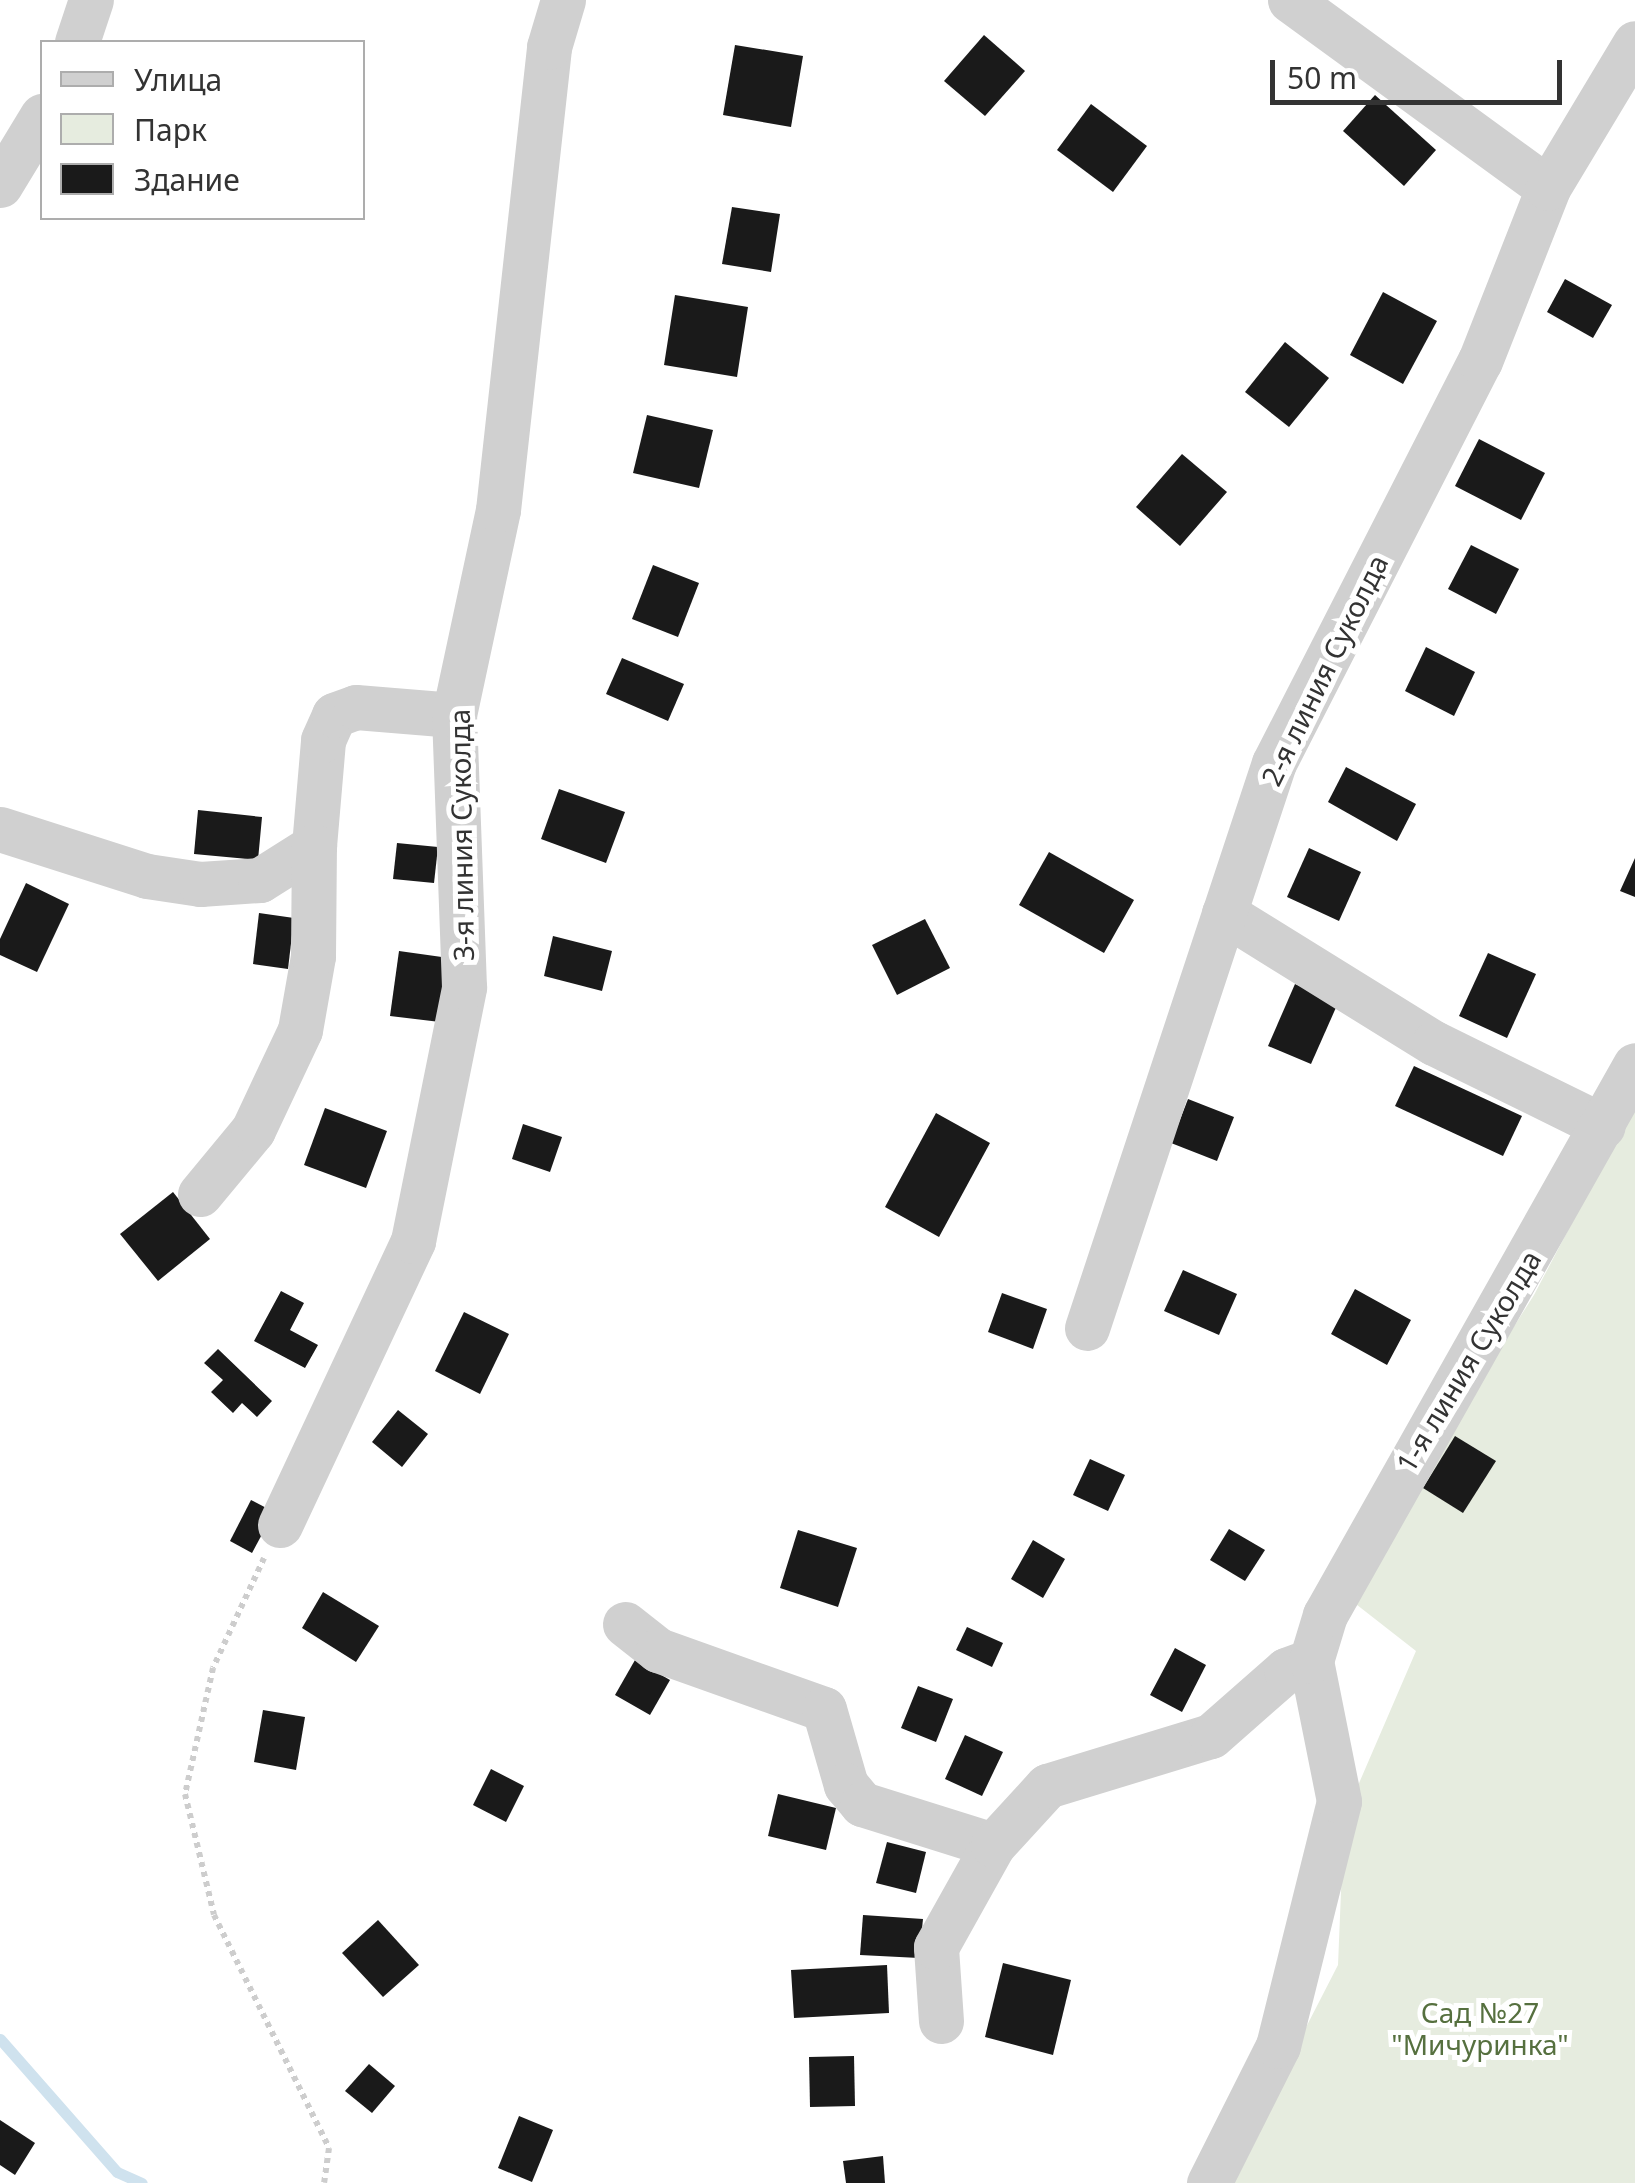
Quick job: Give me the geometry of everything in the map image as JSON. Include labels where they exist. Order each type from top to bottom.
[{"type":"street","points":[[78,40],[92,0]]},
{"type":"street","name":"3-я линия Суколда","points":[[280,1525],[414,1240],[464,987],[454,715],[498,510],[548,47],[564,0]]},
{"type":"street","points":[[1290,0],[1548,188]]},
{"type":"street","name":"2-я линия Суколда","points":[[1087,1328],[1274,762],[1480,361],[1548,188],[1635,43]]},
{"type":"street","points":[[0,185],[40,119]]},
{"type":"street","points":[[200,1194],[253,1130],[300,1030],[314,956],[314,846],[323,740],[334,715],[356,707],[454,715]]},
{"type":"street","points":[[0,829],[147,876],[200,884],[260,880],[314,846]]},
{"type":"street","points":[[1224,913],[1434,1043],[1602,1126]]},
{"type":"street","name":"1-я линия Суколда","points":[[1310,1661],[1325,1615],[1413,1452],[1635,1065]]},
{"type":"street","points":[[625,1624],[658,1650],[824,1709],[846,1785],[862,1804],[993,1845]]},
{"type":"street","points":[[941,2022],[936,1946],[993,1845],[1047,1786],[1211,1736],[1286,1670],[1310,1661],[1339,1801],[1278,2046],[1210,2183]]},
{"type":"path","points":[[280,1525],[212,1668],[185,1794],[214,1915],[329,2148],[324,2183]]},
{"type":"green space","name":"Сад №27 \"Мичуринка\"","points":[[1635,1103],[1635,2183],[1226,2183],[1338,1965],[1344,1818],[1416,1651],[1352,1601],[1421,1473],[1534,1295]]},
{"type":"building","points":[[984,35],[1025,71],[985,116],[944,81]]},
{"type":"building","points":[[735,45],[803,56],[791,127],[723,115]]},
{"type":"building","points":[[1375,95],[1436,150],[1404,186],[1343,131]]},
{"type":"building","points":[[1091,104],[1147,146],[1113,192],[1057,150]]},
{"type":"building","points":[[732,207],[780,214],[771,272],[722,264]]},
{"type":"building","points":[[1565,279],[1612,305],[1593,338],[1547,312]]},
{"type":"building","points":[[1383,292],[1437,321],[1403,384],[1350,355]]},
{"type":"building","points":[[675,295],[748,307],[737,377],[664,365]]},
{"type":"building","points":[[1285,342],[1329,378],[1289,427],[1245,392]]},
{"type":"building","points":[[647,415],[713,430],[699,488],[633,473]]},
{"type":"building","points":[[1479,439],[1545,473],[1521,520],[1455,486]]},
{"type":"building","points":[[1182,454],[1227,492],[1180,546],[1136,507]]},
{"type":"building","points":[[1471,545],[1519,569],[1496,614],[1448,589]]},
{"type":"building","points":[[653,565],[699,583],[678,637],[632,619]]},
{"type":"building","points":[[1426,647],[1475,672],[1454,716],[1405,691]]},
{"type":"building","points":[[622,658],[684,684],[668,721],[606,694]]},
{"type":"building","points":[[1346,767],[1416,804],[1397,841],[1328,802]]},
{"type":"building","points":[[559,789],[625,812],[606,863],[541,839]]},
{"type":"building","points":[[198,810],[262,817],[258,860],[194,854]]},
{"type":"building","points":[[397,843],[438,847],[434,883],[393,879]]},
{"type":"building","points":[[1309,848],[1361,872],[1339,921],[1287,897]]},
{"type":"building","points":[[1049,852],[1134,900],[1104,953],[1019,905]]},
{"type":"building","points":[[1635,858],[1635,897],[1620,891]]},
{"type":"building","points":[[26,883],[69,904],[37,972],[0,955],[0,939]]},
{"type":"building","points":[[259,913],[294,918],[288,969],[253,964]]},
{"type":"building","points":[[925,919],[950,968],[897,995],[872,945]]},
{"type":"building","points":[[553,936],[612,951],[602,991],[544,976]]},
{"type":"building","points":[[399,951],[449,958],[440,1022],[390,1016]]},
{"type":"building","points":[[1488,953],[1536,974],[1507,1038],[1459,1016]]},
{"type":"building","points":[[1295,984],[1338,1003],[1311,1064],[1268,1046]]},
{"type":"building","points":[[1414,1066],[1522,1116],[1503,1156],[1395,1106]]},
{"type":"building","points":[[1188,1099],[1234,1117],[1217,1161],[1171,1143]]},
{"type":"building","points":[[325,1108],[387,1131],[366,1188],[304,1165]]},
{"type":"building","points":[[936,1113],[990,1143],[939,1237],[885,1207]]},
{"type":"building","points":[[523,1124],[562,1137],[550,1172],[512,1159]]},
{"type":"building","points":[[173,1192],[210,1239],[158,1281],[120,1234]]},
{"type":"building","points":[[1183,1270],[1237,1294],[1219,1335],[1164,1311]]},
{"type":"building","points":[[1355,1289],[1411,1320],[1387,1365],[1331,1334]]},
{"type":"building","points":[[281,1291],[304,1303],[290,1330],[318,1345],[305,1368],[254,1341]]},
{"type":"building","points":[[1002,1293],[1047,1309],[1033,1349],[988,1332]]},
{"type":"building","points":[[464,1312],[509,1334],[480,1394],[435,1371]]},
{"type":"building","points":[[218,1349],[272,1401],[257,1417],[242,1403],[233,1413],[211,1392],[223,1380],[204,1363]]},
{"type":"building","points":[[398,1410],[428,1434],[402,1467],[372,1442]]},
{"type":"building","points":[[1455,1436],[1496,1461],[1463,1513],[1423,1488]]},
{"type":"building","points":[[1090,1459],[1125,1475],[1108,1511],[1073,1495]]},
{"type":"building","points":[[251,1500],[274,1512],[252,1553],[230,1541]]},
{"type":"building","points":[[1229,1529],[1265,1550],[1245,1581],[1210,1560]]},
{"type":"building","points":[[798,1530],[857,1548],[838,1607],[780,1588]]},
{"type":"building","points":[[1033,1540],[1065,1559],[1043,1598],[1011,1579]]},
{"type":"building","points":[[323,1592],[379,1626],[356,1662],[302,1628]]},
{"type":"building","points":[[967,1627],[1003,1643],[992,1667],[956,1650]]},
{"type":"building","points":[[1175,1648],[1206,1665],[1182,1712],[1150,1695]]},
{"type":"building","points":[[635,1660],[670,1680],[650,1715],[615,1695]]},
{"type":"building","points":[[918,1686],[953,1699],[936,1742],[901,1728]]},
{"type":"building","points":[[263,1710],[305,1717],[296,1770],[254,1762]]},
{"type":"building","points":[[965,1735],[1003,1752],[982,1796],[945,1779]]},
{"type":"building","points":[[491,1769],[524,1786],[506,1822],[473,1805]]},
{"type":"building","points":[[778,1794],[836,1808],[826,1850],[768,1836]]},
{"type":"building","points":[[887,1842],[926,1852],[916,1893],[876,1883]]},
{"type":"building","points":[[863,1915],[923,1919],[919,1958],[860,1955]]},
{"type":"building","points":[[378,1920],[419,1965],[383,1997],[342,1953]]},
{"type":"building","points":[[1003,1963],[1071,1980],[1053,2055],[985,2037]]},
{"type":"building","points":[[887,1965],[889,2013],[794,2018],[791,1970]]},
{"type":"building","points":[[854,2056],[855,2106],[810,2107],[809,2057]]},
{"type":"building","points":[[369,2064],[395,2086],[372,2113],[345,2091]]},
{"type":"building","points":[[519,2116],[553,2130],[532,2182],[498,2168]]},
{"type":"building","points":[[0,2120],[35,2143],[15,2175],[0,2165]]},
{"type":"building","points":[[883,2156],[885,2183],[846,2183],[843,2161]]},
{"type":"waterway","points":[[0,2039],[117,2172],[142,2183]]}]
